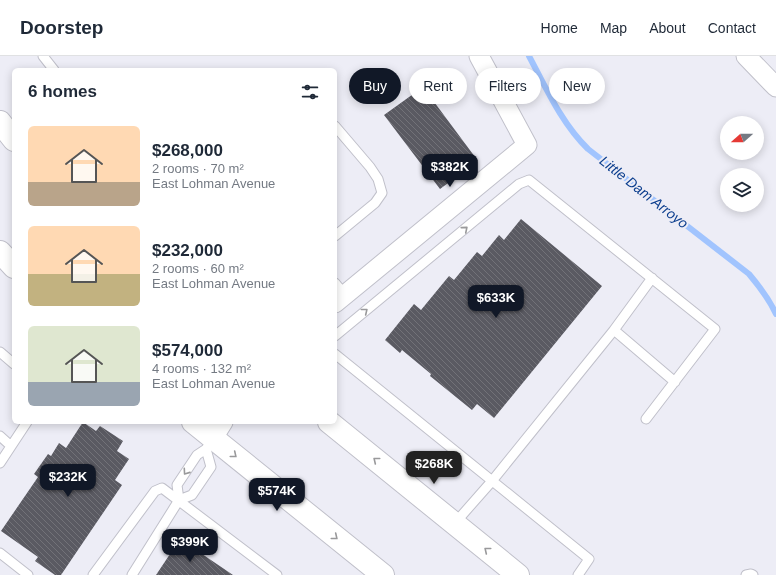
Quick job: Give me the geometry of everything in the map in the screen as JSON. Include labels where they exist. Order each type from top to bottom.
[{"type":"main road","points":[[0,122],[12,137]]},
{"type":"main road","points":[[0,252],[12,265]]},
{"type":"main road","points":[[196,424],[214,436],[383,575]]},
{"type":"main road","points":[[331,424],[518,575]]},
{"type":"street","points":[[338,294],[527,144],[479,56]]},
{"type":"street","points":[[746,56],[776,87]]},
{"type":"lane","points":[[43,56],[52,68]]},
{"type":"lane","points":[[337,128],[370,167],[378,179],[382,193],[375,203],[337,234]]},
{"type":"lane","points":[[337,334],[519,184],[529,180],[715,329],[646,419]]},
{"type":"lane","points":[[454,524],[492,481],[614,330],[652,278]]},
{"type":"lane","points":[[614,330],[674,382]]},
{"type":"lane","points":[[0,352],[12,362]]},
{"type":"lane","points":[[337,356],[589,559],[578,575]]},
{"type":"lane","points":[[0,463],[26,424]]},
{"type":"lane","points":[[0,436],[11,446]]},
{"type":"lane","points":[[179,500],[177,485],[197,455],[214,436]]},
{"type":"lane","points":[[132,575],[179,500],[192,495],[211,467],[214,436]]},
{"type":"lane","points":[[93,575],[155,491],[162,488],[274,574]]},
{"type":"lane","points":[[0,553],[28,575]]},
{"type":"lane","points":[[746,575],[753,575]]},
{"type":"building","points":[[409,97],[409,104],[436,104],[478,161],[440,189],[384,115]]},
{"type":"building","points":[[521,219],[602,286],[494,418],[477,404],[472,410],[430,376],[431,374],[402,350],[400,353],[385,340],[414,304],[421,310],[449,276],[454,280],[477,252],[482,256],[499,235],[504,240]]},
{"type":"building","points":[[82,424],[86,424],[96,431],[100,426],[123,441],[117,451],[129,459],[115,480],[122,485],[61,575],[55,575],[35,561],[38,557],[1,531],[38,477],[34,474],[48,454],[51,456],[59,443],[66,448]]},
{"type":"building","points":[[180,539],[233,575],[156,575]]},
{"type":"waterway","name":"Little Dam Arroyo","points":[[529,56],[562,117],[588,149],[749,274],[764,293],[776,314]]}]
